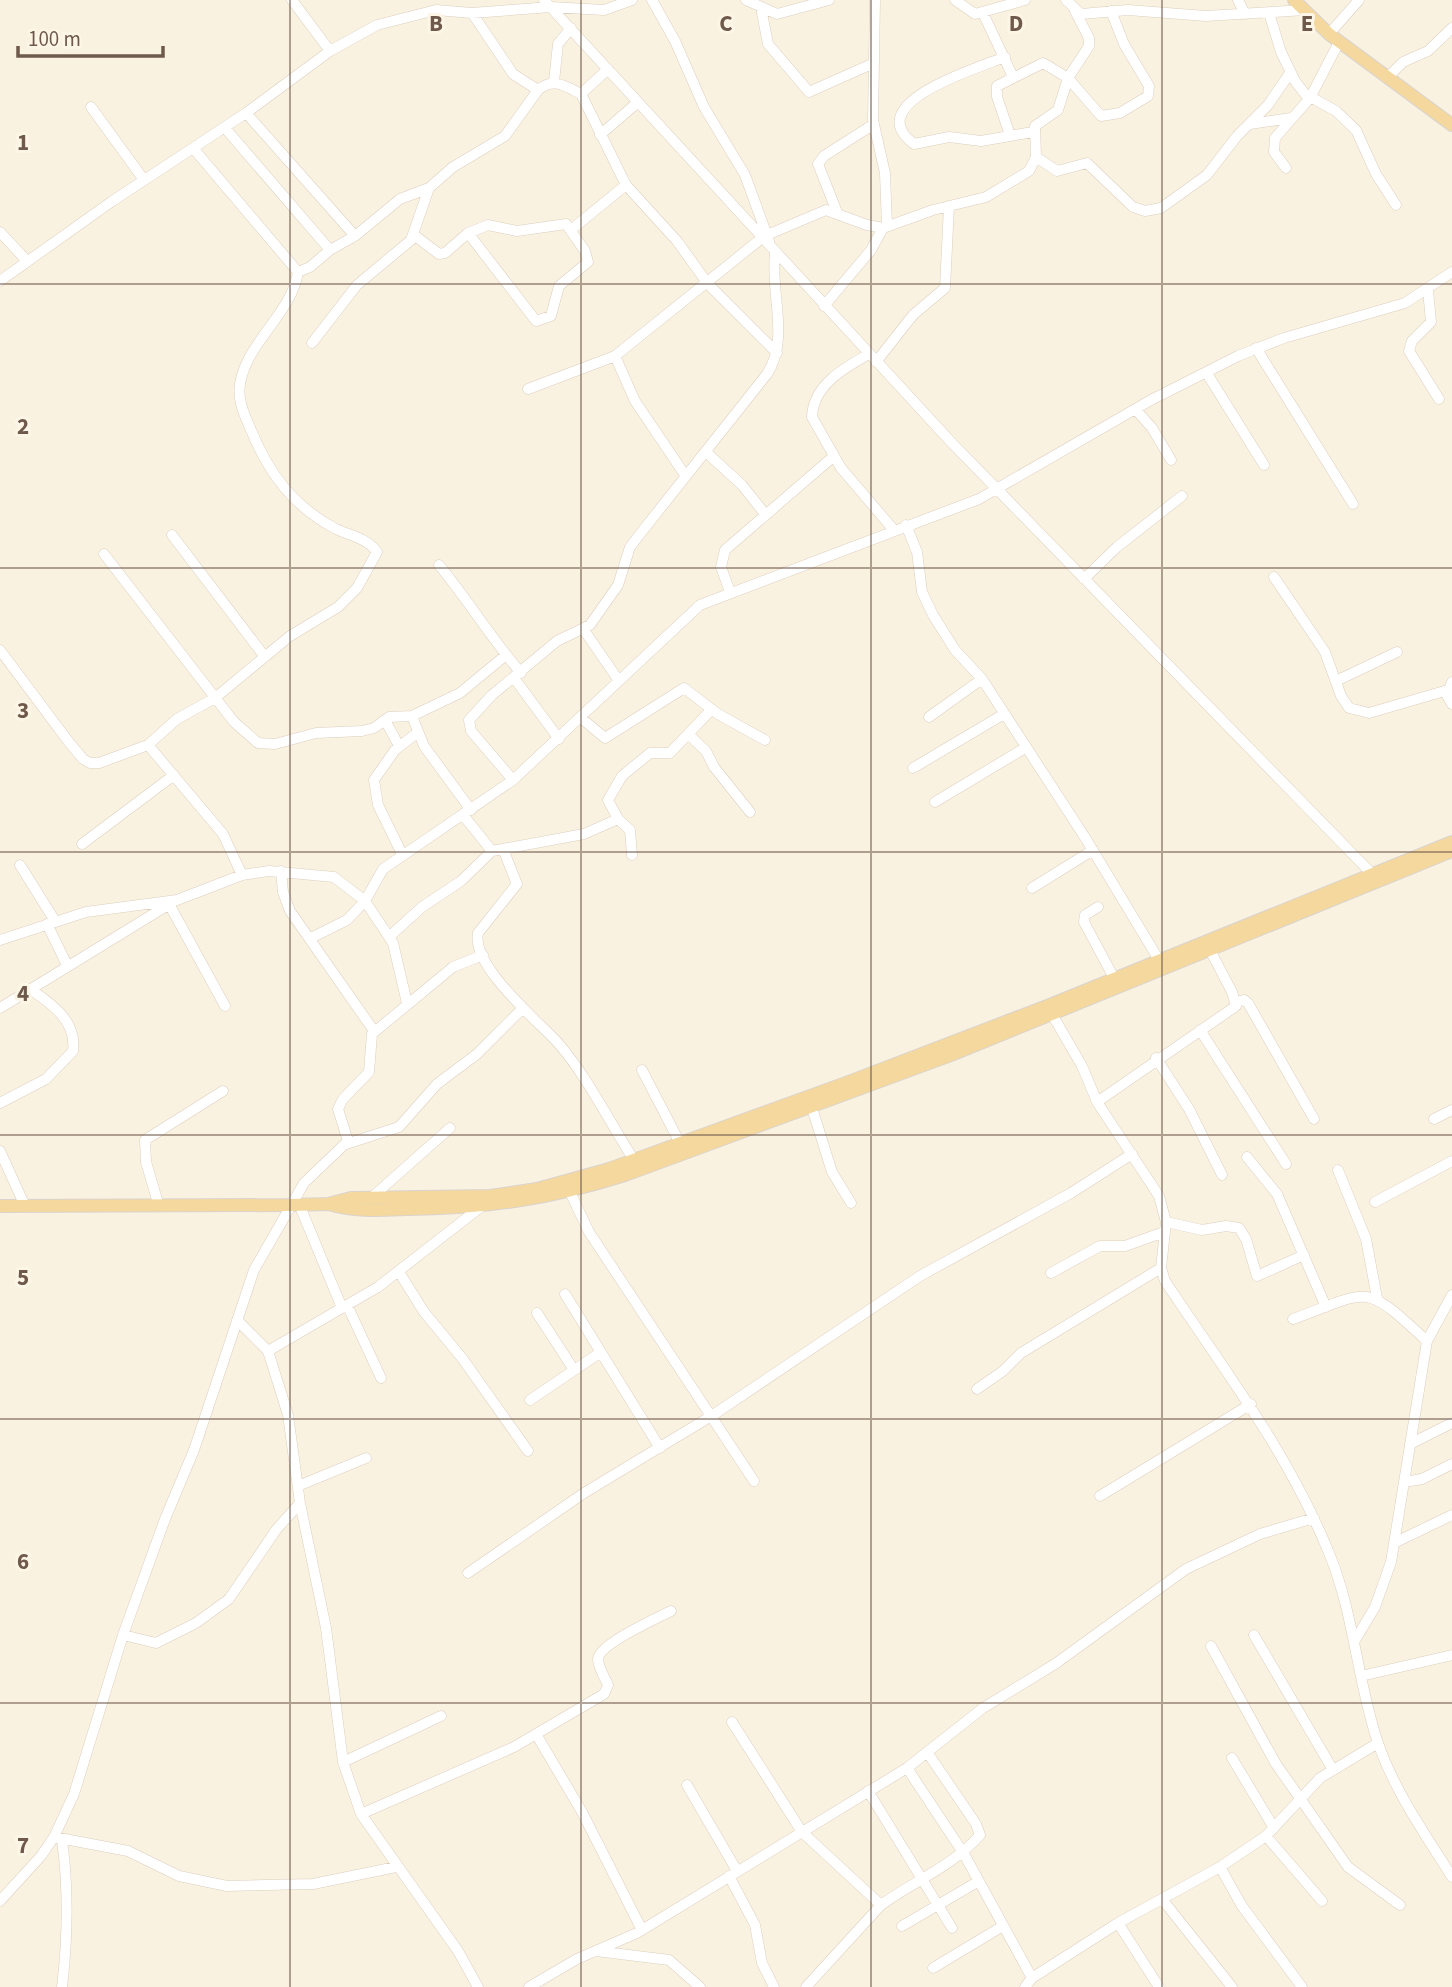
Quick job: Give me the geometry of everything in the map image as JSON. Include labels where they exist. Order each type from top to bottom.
[{"type":"main road","points":[[1294,0],[1334,38],[1452,125]]},
{"type":"main road","points":[[328,1204],[351,1198],[490,1196],[566,1182],[1049,1011],[1210,950],[1452,842]]},
{"type":"main road","points":[[0,1206],[328,1204],[360,1210],[482,1206],[516,1203],[570,1192],[812,1108],[1049,1011],[1114,978],[1376,877],[1452,851]]},
{"type":"street","points":[[292,0],[330,51]]},
{"type":"street","points":[[0,281],[144,180],[225,128],[330,51],[390,19],[436,10],[472,13],[548,4],[604,10],[632,0]]},
{"type":"street","points":[[652,0],[675,41],[704,107],[745,175],[765,236],[773,250],[998,490],[1376,877]]},
{"type":"street","points":[[753,3],[777,14],[829,0]]},
{"type":"street","points":[[824,306],[871,250],[885,227],[885,173],[874,124],[875,0]]},
{"type":"street","points":[[956,0],[970,13],[983,13],[1025,0]]},
{"type":"street","points":[[528,389],[615,356],[765,236],[819,211],[837,212],[867,225],[885,227],[986,197],[1029,171],[1035,157],[1033,132],[1038,122],[1058,110],[1068,78],[1089,46],[1089,38],[1066,0]]},
{"type":"street","points":[[1238,0],[1244,14]]},
{"type":"street","points":[[1286,168],[1274,152],[1273,144],[1310,98],[1334,38],[1359,0]]},
{"type":"street","points":[[753,3],[768,44],[809,92],[874,63]]},
{"type":"street","points":[[548,4],[765,236]]},
{"type":"street","points":[[1075,11],[1081,14],[1111,11],[1206,16],[1305,10]]},
{"type":"street","points":[[1010,135],[995,89],[1001,82],[1048,62],[1068,78],[1096,113],[1106,117],[1135,106],[1148,96],[1149,86],[1124,44],[1111,11]]},
{"type":"street","points":[[472,13],[513,74],[538,90]]},
{"type":"street","points":[[983,13],[1013,77]]},
{"type":"street","points":[[1269,13],[1290,72],[1310,98],[1336,111],[1356,130],[1364,142],[1376,174],[1396,205]]},
{"type":"street","points":[[554,82],[558,44],[571,28]]},
{"type":"street","points":[[1387,78],[1403,62],[1428,51],[1452,28]]},
{"type":"street","points":[[1005,57],[923,91],[906,107],[901,117],[904,131],[914,144],[940,138],[981,141],[1033,132]]},
{"type":"street","points":[[581,94],[608,69]]},
{"type":"street","points":[[1035,157],[1057,171],[1082,163],[1091,165],[1127,204],[1138,210],[1153,211],[1169,204],[1201,181],[1268,105],[1290,72]]},
{"type":"street","points":[[0,650],[83,759],[90,763],[99,763],[148,745],[177,719],[215,698],[290,636],[347,600],[371,567],[377,552],[367,542],[332,526],[284,489],[265,462],[243,411],[239,390],[243,371],[288,297],[299,272],[355,236],[400,200],[429,188],[453,167],[505,136],[545,83],[554,82],[581,94],[626,185],[677,241],[708,284],[777,353]]},
{"type":"street","points":[[600,135],[638,102]]},
{"type":"street","points":[[91,107],[144,180]]},
{"type":"street","points":[[246,113],[355,236]]},
{"type":"street","points":[[1250,124],[1292,118]]},
{"type":"street","points":[[837,212],[818,164],[824,156],[874,124]]},
{"type":"street","points":[[225,128],[330,250]]},
{"type":"street","points":[[194,148],[299,272]]},
{"type":"street","points":[[572,229],[626,185]]},
{"type":"street","points":[[312,343],[357,285],[374,268],[397,255],[414,235],[429,188]]},
{"type":"street","points":[[893,529],[834,456],[814,425],[812,407],[822,390],[840,372],[873,358],[912,315],[945,288],[949,206]]},
{"type":"street","points":[[414,235],[439,254],[445,253],[468,233],[488,225],[517,231],[558,224],[572,229],[588,262],[559,286],[551,316],[536,321],[468,233]]},
{"type":"street","points":[[0,232],[27,261]]},
{"type":"street","points":[[513,780],[469,726],[475,712],[557,641],[584,630],[618,585],[630,547],[767,374],[777,353],[773,250]]},
{"type":"street","points":[[311,938],[347,920],[365,901],[383,869],[402,854],[513,780],[693,609],[730,592],[998,490],[1206,372],[1256,348],[1405,303],[1452,272]]},
{"type":"street","points":[[1428,290],[1431,321],[1412,341],[1409,351],[1439,399]]},
{"type":"street","points":[[1256,348],[1353,504]]},
{"type":"street","points":[[615,356],[635,401],[685,475]]},
{"type":"street","points":[[1206,372],[1264,465]]},
{"type":"street","points":[[1136,410],[1152,428],[1171,460]]},
{"type":"street","points":[[707,453],[748,492],[765,514]]},
{"type":"street","points":[[730,592],[722,572],[722,554],[834,456]]},
{"type":"street","points":[[1084,579],[1129,537],[1182,496]]},
{"type":"street","points":[[906,525],[917,552],[920,582],[927,604],[949,642],[982,679],[1093,850],[1159,960]]},
{"type":"street","points":[[172,535],[265,657]]},
{"type":"street","points":[[104,554],[250,740],[264,745],[316,733],[362,731],[394,716],[412,716],[460,692],[506,655]]},
{"type":"street","points":[[439,565],[471,603],[559,739]]},
{"type":"street","points":[[1274,577],[1325,652],[1347,706],[1364,713],[1450,686],[1452,704]]},
{"type":"street","points":[[584,630],[619,681]]},
{"type":"street","points":[[1336,681],[1397,652]]},
{"type":"street","points":[[929,717],[982,679]]},
{"type":"street","points":[[581,718],[606,738],[684,688],[711,710],[765,740]]},
{"type":"street","points":[[632,855],[630,830],[618,819],[608,800],[622,776],[650,753],[670,754],[711,710]]},
{"type":"street","points":[[913,768],[1004,714]]},
{"type":"street","points":[[412,716],[417,733],[467,812],[498,850],[517,884],[478,933],[483,955],[522,1009],[560,1045],[634,1160]]},
{"type":"street","points":[[384,720],[399,746]]},
{"type":"street","points":[[402,854],[378,805],[373,786],[376,776],[399,746],[417,733]]},
{"type":"street","points":[[689,735],[706,751],[714,768],[750,812]]},
{"type":"street","points":[[148,745],[223,834],[242,875]]},
{"type":"street","points":[[935,802],[1025,748]]},
{"type":"street","points":[[82,844],[174,775]]},
{"type":"street","points":[[390,937],[422,907],[461,881],[498,850],[584,834],[618,819]]},
{"type":"street","points":[[1032,888],[1093,850]]},
{"type":"street","points":[[20,865],[51,923],[67,965]]},
{"type":"street","points":[[281,870],[286,902],[374,1031]]},
{"type":"street","points":[[0,1008],[173,902],[242,875],[281,870],[334,877],[365,901],[390,937],[407,1003]]},
{"type":"street","points":[[0,940],[113,907],[173,902]]},
{"type":"street","points":[[173,902],[225,1006]]},
{"type":"street","points":[[1098,907],[1085,915],[1084,922],[1114,978]]},
{"type":"street","points":[[1097,1102],[1156,1058],[1233,1009],[1236,1002],[1210,950]]},
{"type":"street","points":[[346,1144],[348,1137],[339,1113],[340,1103],[367,1076],[369,1042],[374,1031],[453,967],[483,955]]},
{"type":"street","points":[[0,1103],[46,1079],[73,1051],[72,1034],[62,1014],[30,989]]},
{"type":"street","points":[[1236,1002],[1244,1000],[1248,1003],[1314,1119]]},
{"type":"street","points":[[0,1901],[58,1838],[123,1635],[165,1519],[194,1450],[254,1270],[295,1204],[310,1174],[346,1144],[399,1127],[437,1084],[477,1054],[522,1009]]},
{"type":"street","points":[[1049,1011],[1082,1066],[1097,1102],[1159,1196],[1165,1227],[1161,1268],[1165,1281],[1226,1373],[1251,1404],[1290,1467],[1314,1518],[1331,1555],[1378,1743],[1419,1830],[1452,1877]]},
{"type":"street","points":[[1200,1030],[1286,1164]]},
{"type":"street","points":[[1156,1058],[1189,1109],[1222,1175]]},
{"type":"street","points":[[642,1070],[680,1143]]},
{"type":"street","points":[[158,1203],[146,1162],[145,1140],[223,1091]]},
{"type":"street","points":[[812,1108],[832,1172],[850,1203]]},
{"type":"street","points":[[1434,1119],[1452,1110]]},
{"type":"street","points":[[371,1198],[450,1128]]},
{"type":"street","points":[[0,1151],[25,1206]]},
{"type":"street","points":[[468,1573],[584,1493],[713,1415],[947,1259],[1071,1193],[1132,1154]]},
{"type":"street","points":[[1247,1157],[1276,1194],[1326,1307]]},
{"type":"street","points":[[1375,1202],[1452,1161]]},
{"type":"street","points":[[1338,1170],[1366,1239],[1377,1298]]},
{"type":"street","points":[[570,1192],[589,1232],[713,1415],[754,1481]]},
{"type":"street","points":[[295,1204],[381,1378]]},
{"type":"street","points":[[268,1351],[399,1272],[482,1206]]},
{"type":"street","points":[[1051,1273],[1100,1247],[1125,1246],[1165,1227],[1202,1230],[1226,1226],[1239,1228],[1246,1239],[1257,1276],[1304,1255]]},
{"type":"street","points":[[977,1389],[1003,1371],[1021,1353],[1161,1268]]},
{"type":"street","points":[[399,1272],[424,1312],[462,1358],[528,1451]]},
{"type":"street","points":[[565,1294],[660,1448]]},
{"type":"street","points":[[1354,1642],[1375,1607],[1391,1562],[1427,1341],[1452,1295]]},
{"type":"street","points":[[1293,1320],[1358,1296],[1377,1298],[1427,1341]]},
{"type":"street","points":[[537,1313],[574,1370]]},
{"type":"street","points":[[237,1320],[268,1351],[288,1415],[300,1503],[326,1628],[343,1762],[361,1814],[457,1951],[478,1987]]},
{"type":"street","points":[[530,1400],[601,1352]]},
{"type":"street","points":[[1100,1496],[1251,1404]]},
{"type":"street","points":[[1410,1444],[1452,1423]]},
{"type":"street","points":[[299,1486],[366,1458]]},
{"type":"street","points":[[1404,1482],[1422,1479],[1452,1464]]},
{"type":"street","points":[[123,1635],[156,1643],[219,1608],[229,1599],[276,1530],[300,1503]]},
{"type":"street","points":[[1394,1543],[1452,1515]]},
{"type":"street","points":[[529,1987],[595,1951],[642,1930],[907,1768],[983,1708],[1055,1664],[1186,1569],[1260,1534],[1314,1518]]},
{"type":"street","points":[[361,1814],[514,1747],[608,1690],[598,1657],[601,1652],[615,1640],[671,1611]]},
{"type":"street","points":[[1254,1635],[1333,1770]]},
{"type":"street","points":[[1211,1646],[1276,1764],[1348,1867],[1400,1905]]},
{"type":"street","points":[[1361,1676],[1452,1655]]},
{"type":"street","points":[[343,1762],[441,1716]]},
{"type":"street","points":[[732,1721],[802,1832],[881,1905]]},
{"type":"street","points":[[536,1734],[582,1812],[642,1930]]},
{"type":"street","points":[[1025,1987],[1032,1978],[1118,1923],[1220,1867],[1270,1832],[1299,1799],[1333,1770],[1378,1743]]},
{"type":"street","points":[[806,1987],[824,1971],[881,1905],[920,1878],[964,1854],[980,1835],[979,1829],[927,1752]]},
{"type":"street","points":[[1232,1758],[1270,1832],[1322,1901]]},
{"type":"street","points":[[907,1768],[964,1854],[1032,1978]]},
{"type":"street","points":[[687,1786],[733,1873],[755,1925],[761,1963],[774,1987]]},
{"type":"street","points":[[868,1791],[952,1928]]},
{"type":"street","points":[[58,1838],[128,1852],[179,1876],[227,1886],[313,1884],[396,1867]]},
{"type":"street","points":[[58,1838],[69,1903],[62,1987]]},
{"type":"street","points":[[1220,1867],[1242,1906],[1302,1987]]},
{"type":"street","points":[[902,1926],[979,1881]]},
{"type":"street","points":[[1162,1899],[1232,1987]]},
{"type":"street","points":[[1118,1923],[1159,1987]]},
{"type":"street","points":[[933,1968],[1003,1926]]},
{"type":"street","points":[[595,1951],[668,1960],[700,1987]]}]
